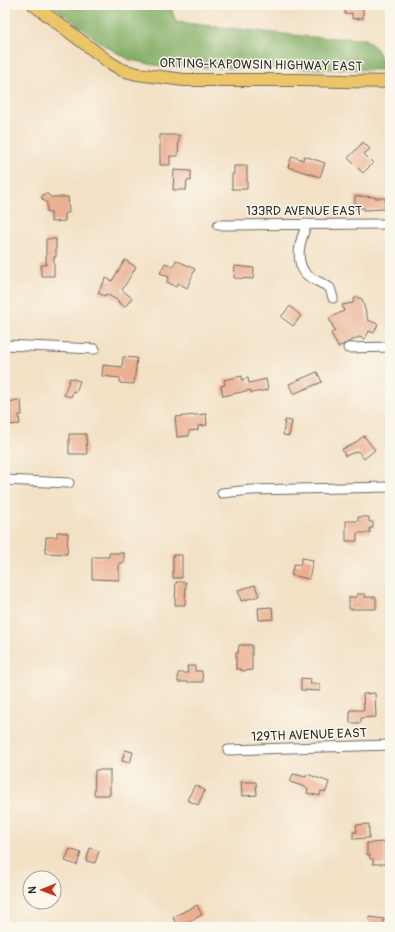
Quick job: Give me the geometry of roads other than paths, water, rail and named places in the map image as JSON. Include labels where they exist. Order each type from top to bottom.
[{"type":"main road","name":"ORTING-KAPOWSIN HIGHWAY EAST","points":[[34,5],[109,62],[122,70],[137,74],[184,80],[390,82]]},
{"type":"street","points":[[307,224],[301,238],[299,251],[301,264],[306,273],[330,288],[333,298]]},
{"type":"street","name":"133RD AVENUE EAST","points":[[218,225],[390,224]]},
{"type":"street","points":[[5,345],[95,349]]},
{"type":"street","points":[[348,348],[390,347]]},
{"type":"street","points":[[5,480],[69,483]]},
{"type":"street","points":[[222,493],[251,490],[390,487]]},
{"type":"street","name":"129TH AVENUE EAST","points":[[228,750],[390,745]]}]
